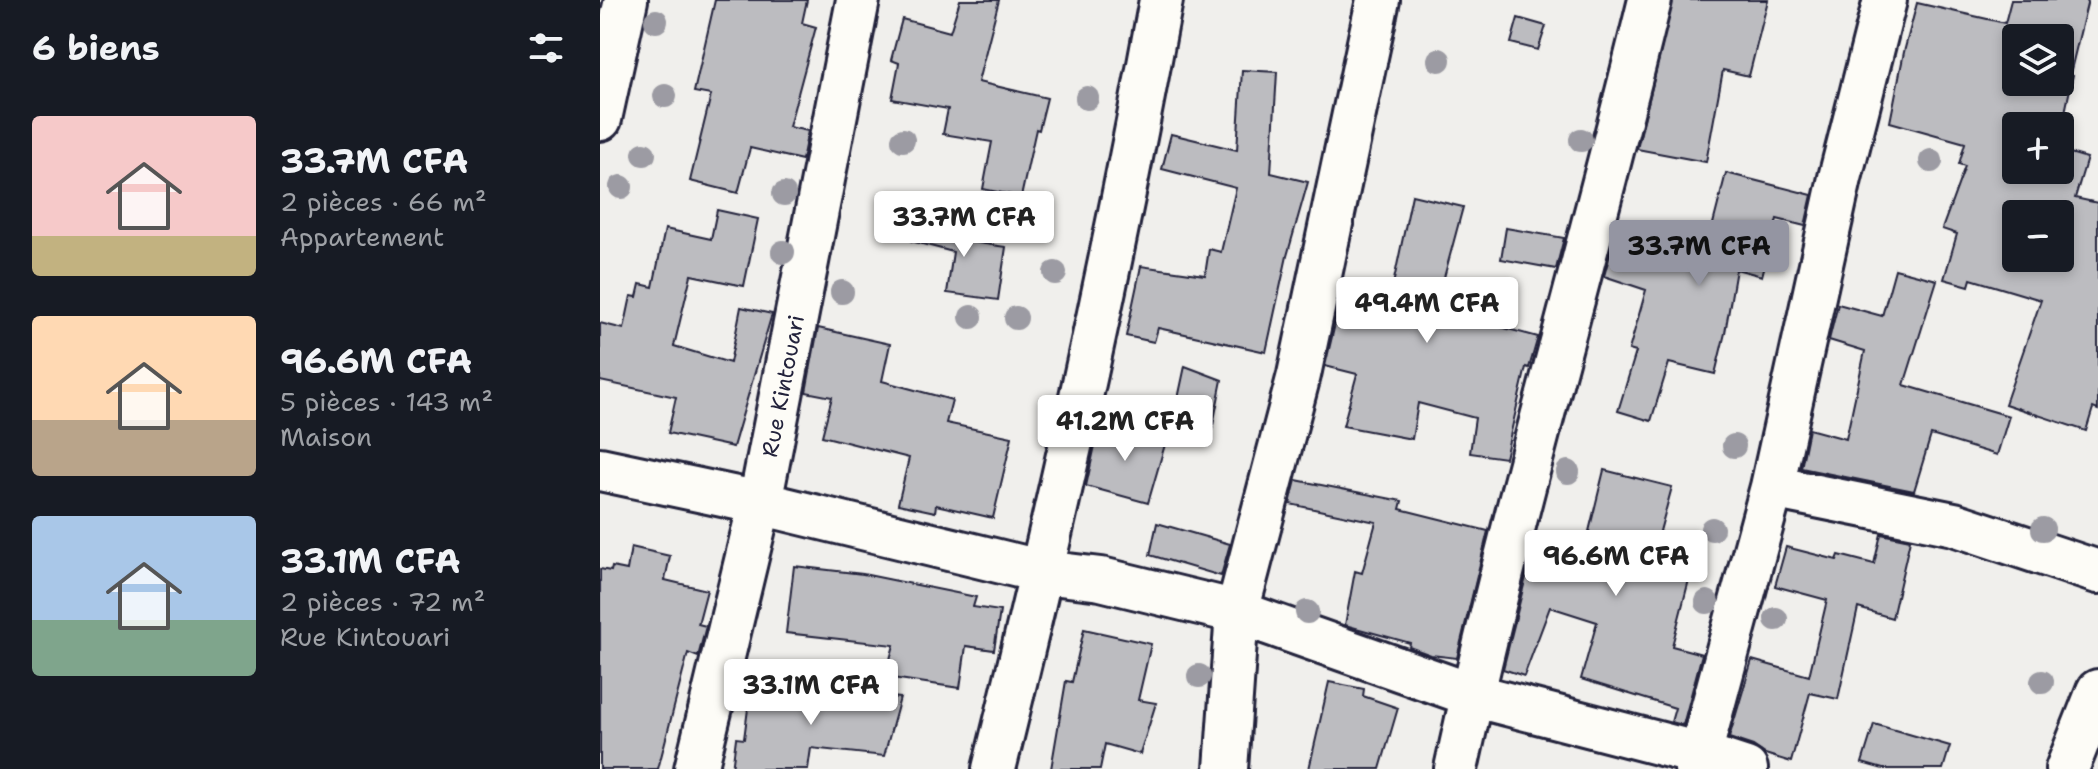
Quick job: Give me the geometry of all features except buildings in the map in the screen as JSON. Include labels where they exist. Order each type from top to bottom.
[{"type":"street","points":[[600,119],[626,0]]},
{"type":"street","name":"Rue Kintouari","points":[[696,769],[760,503],[858,0]]},
{"type":"street","points":[[994,769],[1043,572],[1126,193],[1161,0]]},
{"type":"street","points":[[1226,769],[1237,612],[1299,375],[1378,0]]},
{"type":"street","points":[[1456,769],[1472,695],[1650,0]]},
{"type":"street","points":[[1698,761],[1772,487],[1840,178],[1885,0]]},
{"type":"street","points":[[600,469],[760,503],[1043,572],[1101,579],[1237,612],[1472,695],[1698,761],[1746,769]]},
{"type":"street","points":[[1772,487],[1954,524],[2098,572]]},
{"type":"street","points":[[2067,769],[2098,691]]}]
